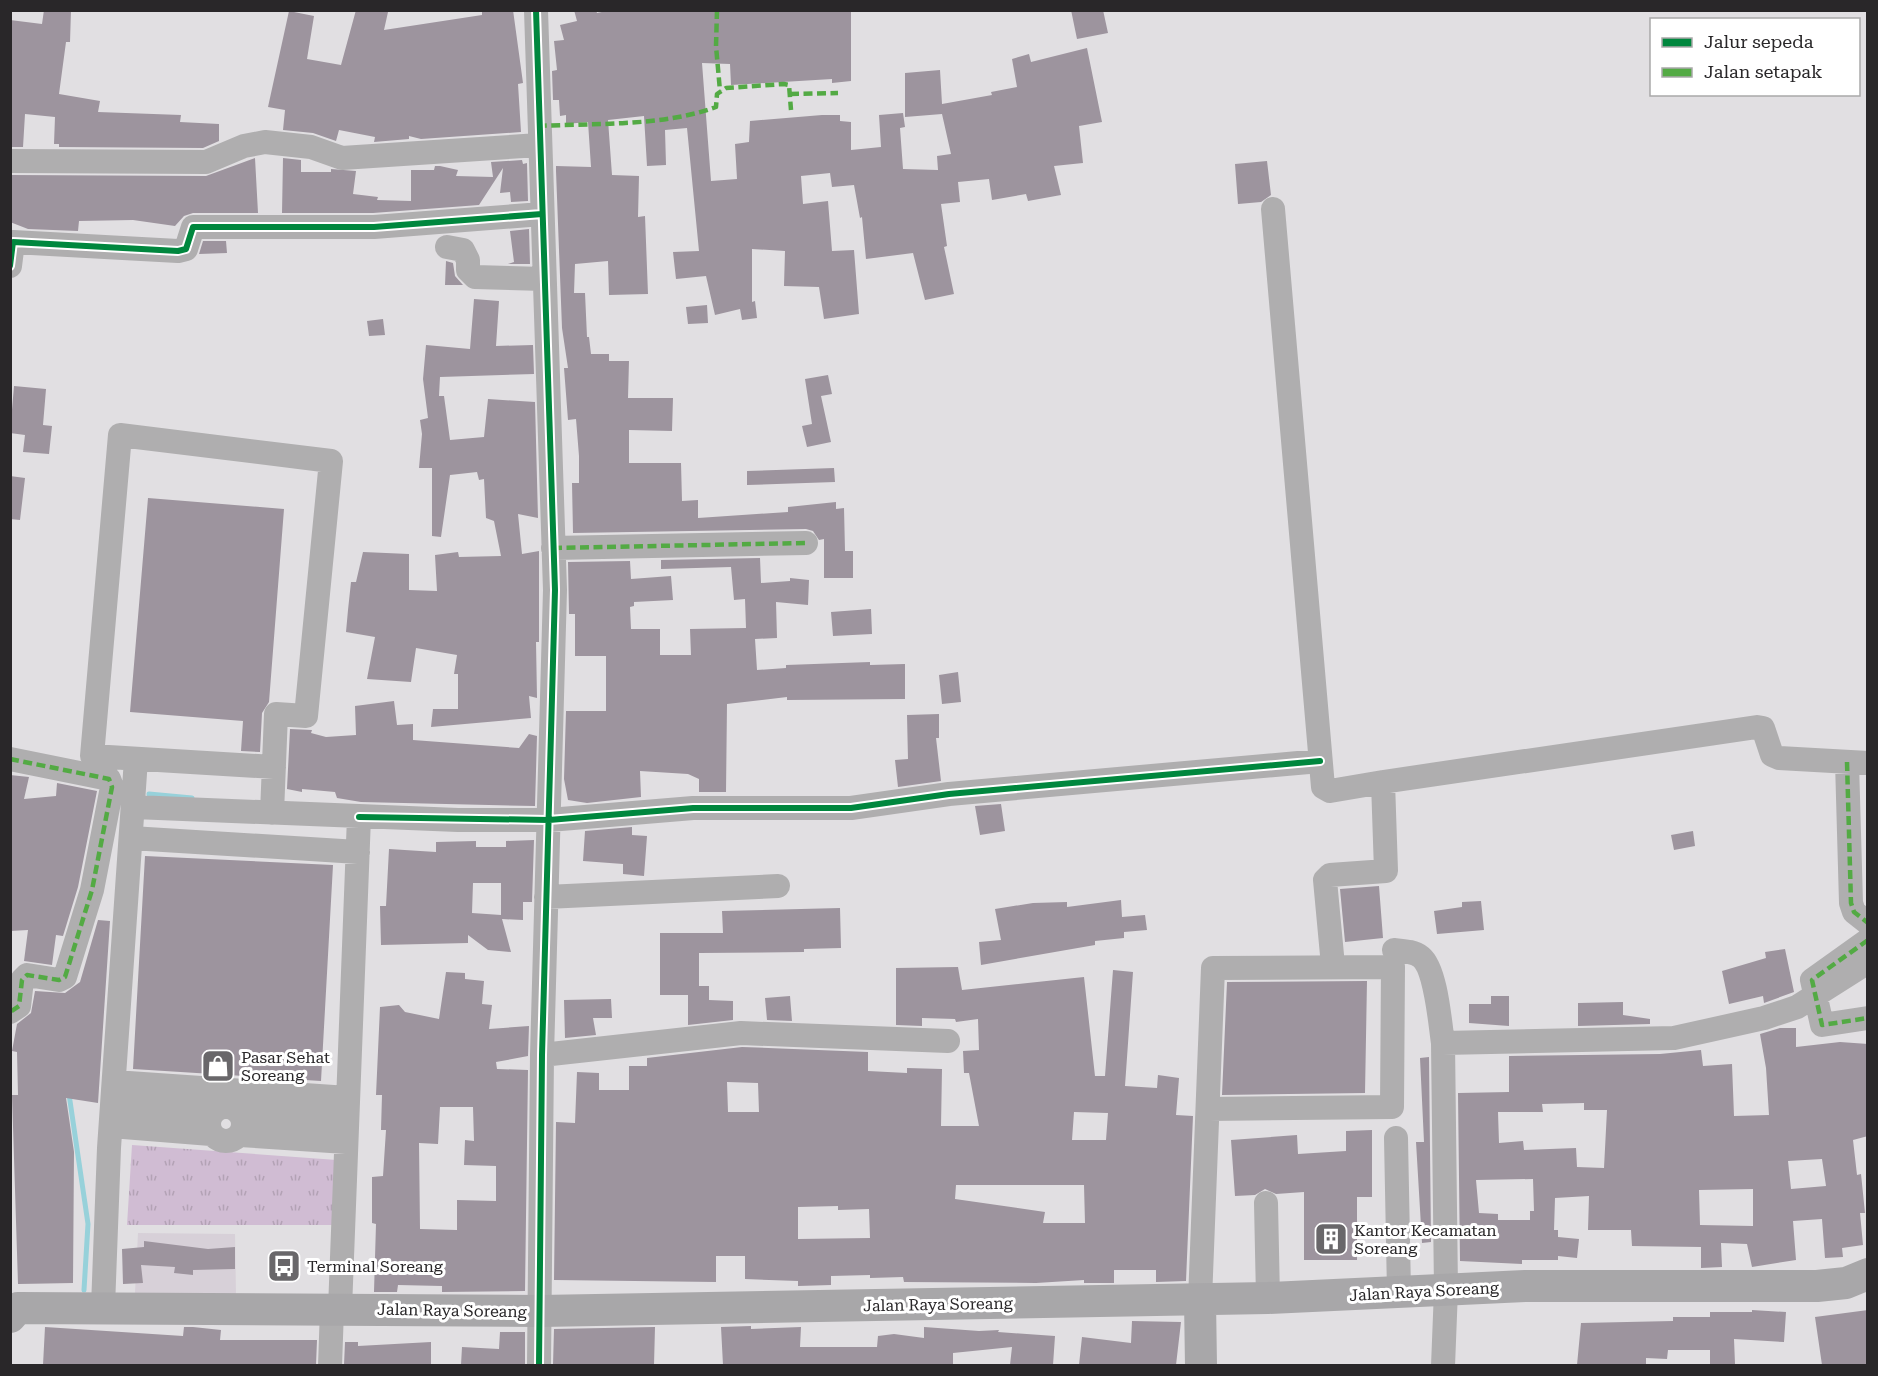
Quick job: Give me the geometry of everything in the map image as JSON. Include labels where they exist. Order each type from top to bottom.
[{"type":"main road","name":"Jalan Raya Soreang","points":[[13,1311],[103,1307],[540,1311],[1200,1300],[1525,1286],[1817,1286],[1846,1283],[1868,1274]]},
{"type":"main road","points":[[1200,1300],[1201,1365]]},
{"type":"street","points":[[536,10],[555,590],[542,1055],[539,1365]]},
{"type":"street","points":[[10,161],[206,162],[244,146],[265,142],[311,147],[342,158],[539,145]]},
{"type":"street","points":[[1273,209],[1320,761],[1325,790],[1763,728],[1772,755],[1779,758],[1857,762],[1851,903],[1854,912],[1868,923]]},
{"type":"street","points":[[12,243],[178,251],[186,249],[190,243],[193,227],[374,227],[542,214]]},
{"type":"street","points":[[447,247],[463,249],[466,253],[468,270],[475,277],[544,279]]},
{"type":"street","points":[[272,813],[274,767],[276,714],[306,716],[331,460],[120,435],[92,756],[274,767]]},
{"type":"street","points":[[553,548],[806,543]]},
{"type":"street","points":[[10,759],[109,778],[112,783],[92,890],[65,977],[59,980],[27,975],[22,980],[19,1006],[10,1012]]},
{"type":"street","points":[[103,1307],[113,1104],[136,759]]},
{"type":"street","points":[[134,807],[359,817],[549,820],[693,808],[851,808],[949,794],[1320,761]]},
{"type":"street","points":[[1332,955],[1325,880],[1330,875],[1386,871],[1383,782]]},
{"type":"street","points":[[330,1365],[336,1309],[347,1120],[359,817]]},
{"type":"street","points":[[131,838],[358,852]]},
{"type":"street","points":[[546,897],[778,886]]},
{"type":"street","points":[[1868,940],[1812,980],[1822,1025],[1868,1018]]},
{"type":"street","points":[[1394,950],[1415,954],[1428,965],[1443,1043],[1446,1290],[1443,1365]]},
{"type":"street","points":[[1443,1043],[1674,1038],[1776,1015],[1797,1007],[1814,991],[1868,962]]},
{"type":"street","points":[[1200,1300],[1208,1109],[1214,968],[1393,968],[1392,1107],[1208,1109]]},
{"type":"street","points":[[542,1055],[741,1033],[948,1041]]},
{"type":"street","points":[[113,1104],[347,1120]]},
{"type":"street","points":[[113,1104],[226,1123],[347,1120]]},
{"type":"street","points":[[1396,1138],[1399,1292]]},
{"type":"street","points":[[1266,1203],[1269,1298]]},
{"type":"shaded area","points":[[138,1233],[235,1234],[236,1297],[135,1293]]},
{"type":"green space","points":[[132,1145],[337,1160],[332,1225],[127,1225]]},
{"type":"building","points":[[44,10],[71,10],[70,42],[66,42],[59,94],[100,101],[98,112],[181,115],[180,122],[219,124],[219,141],[203,148],[59,147],[59,144],[54,144],[55,117],[25,114],[23,147],[10,147],[10,20],[42,24]]},
{"type":"building","points":[[356,10],[388,12],[384,30],[482,15],[482,10],[513,10],[523,83],[518,84],[521,132],[421,139],[409,136],[409,139],[374,142],[375,137],[339,130],[336,141],[313,133],[283,130],[285,110],[268,107],[289,11],[314,16],[307,59],[341,65]]},
{"type":"building","points":[[574,10],[596,10],[597,13],[611,10],[851,10],[851,81],[832,83],[832,79],[731,85],[730,64],[702,63],[711,181],[737,179],[735,144],[749,142],[750,121],[822,115],[840,115],[840,121],[851,122],[851,150],[881,147],[879,115],[903,113],[905,127],[900,128],[903,169],[938,170],[937,156],[951,154],[942,114],[905,117],[905,73],[940,70],[942,104],[992,95],[991,92],[1017,87],[1012,59],[1029,54],[1031,62],[1087,48],[1102,122],[1079,126],[1083,163],[1054,166],[1061,195],[1028,201],[1026,194],[992,200],[989,179],[958,182],[960,202],[941,204],[947,246],[944,247],[954,294],[925,300],[913,253],[866,259],[862,217],[860,218],[854,185],[832,187],[830,173],[801,176],[803,204],[828,201],[832,251],[854,250],[859,314],[824,319],[819,287],[784,286],[785,251],[752,249],[752,302],[755,301],[757,318],[742,320],[740,309],[715,315],[706,276],[676,279],[673,252],[699,251],[687,128],[665,130],[666,165],[647,166],[644,116],[608,120],[612,175],[639,176],[638,217],[645,216],[648,294],[609,295],[608,261],[575,264],[574,293],[585,293],[587,337],[589,337],[591,354],[609,354],[609,361],[629,361],[628,398],[673,398],[672,431],[629,430],[629,463],[681,463],[682,501],[698,500],[698,518],[788,512],[788,507],[836,502],[836,509],[844,508],[845,551],[853,551],[853,578],[824,578],[824,539],[819,540],[813,531],[806,529],[573,533],[572,483],[579,483],[579,456],[576,419],[568,420],[564,368],[568,368],[562,328],[556,166],[591,167],[588,122],[566,124],[566,115],[560,116],[559,100],[553,100],[552,71],[557,70],[554,41],[564,40],[560,25],[577,21]]},
{"type":"building","points":[[1071,10],[1103,10],[1108,33],[1077,39]]},
{"type":"building","points":[[255,158],[258,213],[193,213],[184,216],[175,226],[133,220],[79,221],[78,231],[28,229],[10,222],[10,175],[206,176]]},
{"type":"building","points":[[283,158],[301,160],[301,172],[331,172],[331,169],[356,171],[353,194],[378,197],[377,200],[411,201],[411,170],[434,170],[435,166],[440,166],[458,170],[456,176],[493,177],[491,162],[522,160],[523,164],[527,163],[528,201],[511,202],[510,192],[500,193],[503,168],[479,205],[373,213],[282,213]]},
{"type":"building","points":[[1267,161],[1271,195],[1261,202],[1238,204],[1235,164]]},
{"type":"building","points":[[529,229],[530,264],[508,264],[514,262],[510,231]]},
{"type":"building","points":[[203,241],[226,241],[227,253],[199,254]]},
{"type":"building","points":[[446,261],[453,263],[455,276],[463,285],[445,285]]},
{"type":"building","points":[[474,299],[499,301],[496,346],[533,345],[534,374],[440,377],[439,396],[444,396],[450,440],[484,437],[488,399],[535,402],[538,518],[518,514],[522,554],[539,551],[537,698],[529,696],[531,718],[431,727],[433,709],[458,709],[458,674],[454,674],[457,655],[416,648],[411,682],[367,679],[375,637],[346,632],[348,610],[351,582],[356,582],[363,552],[409,554],[409,590],[437,591],[435,555],[458,552],[459,557],[501,556],[494,521],[486,518],[484,479],[479,480],[477,472],[450,475],[441,537],[432,536],[432,468],[419,468],[422,434],[420,420],[428,418],[423,379],[426,345],[470,349]]},
{"type":"building","points":[[707,305],[708,323],[688,324],[686,307]]},
{"type":"building","points":[[383,319],[385,335],[369,336],[367,321]]},
{"type":"building","points":[[828,375],[832,394],[821,396],[831,442],[807,447],[802,426],[812,424],[805,379]]},
{"type":"building","points":[[14,386],[46,389],[43,425],[52,426],[49,454],[23,452],[25,435],[10,433]]},
{"type":"building","points":[[834,468],[835,482],[747,485],[747,471]]},
{"type":"building","points":[[10,476],[25,478],[20,520],[10,519]]},
{"type":"building","points":[[148,498],[284,509],[269,702],[262,713],[260,752],[241,751],[243,721],[130,712]]},
{"type":"building","points":[[760,558],[761,583],[790,581],[790,578],[809,580],[808,605],[776,602],[777,638],[755,639],[757,670],[786,668],[786,665],[870,662],[870,665],[905,664],[905,699],[787,700],[787,697],[727,704],[726,792],[699,792],[699,779],[688,774],[640,771],[641,797],[587,803],[568,800],[564,779],[566,711],[606,711],[606,656],[575,656],[575,614],[569,614],[568,562],[630,561],[631,579],[671,576],[673,600],[634,602],[634,606],[630,607],[631,629],[660,629],[660,655],[691,655],[690,629],[746,628],[745,599],[734,600],[731,567],[661,569],[661,560]]},
{"type":"building","points":[[871,609],[872,634],[833,636],[831,612]]},
{"type":"building","points":[[958,672],[961,702],[942,704],[939,675]]},
{"type":"building","points":[[394,701],[397,725],[413,724],[413,740],[519,748],[529,734],[537,736],[535,806],[361,802],[337,798],[335,792],[302,789],[302,792],[287,789],[290,729],[312,730],[311,733],[326,737],[356,735],[355,706]]},
{"type":"building","points":[[939,714],[939,738],[936,738],[941,781],[898,787],[895,760],[908,759],[907,715]]},
{"type":"building","points":[[10,775],[29,777],[24,799],[56,796],[57,783],[97,791],[78,887],[63,936],[56,935],[52,965],[24,961],[28,930],[10,931]]},
{"type":"building","points":[[1001,804],[1005,831],[980,835],[975,806]]},
{"type":"building","points":[[632,827],[632,835],[647,836],[644,876],[623,874],[623,864],[583,861],[585,831]]},
{"type":"building","points":[[1693,831],[1695,846],[1674,850],[1671,835]]},
{"type":"building","points":[[534,840],[532,902],[523,902],[523,920],[502,919],[511,952],[488,950],[468,935],[468,943],[381,945],[380,906],[386,906],[389,849],[436,852],[436,842],[476,841],[476,847],[506,847],[506,841]],"holes":[[[473,883],[501,883],[501,915],[472,913]]]},
{"type":"building","points":[[145,856],[333,865],[321,1081],[133,1069]]},
{"type":"building","points":[[1379,886],[1383,938],[1345,942],[1340,889]]},
{"type":"building","points":[[1121,900],[1122,917],[1145,915],[1147,930],[1124,932],[1124,938],[1095,941],[1095,945],[981,965],[979,942],[1001,940],[995,909],[1033,903],[1067,902],[1067,907]]},
{"type":"building","points":[[1481,901],[1484,930],[1437,934],[1434,911],[1462,907],[1462,902]]},
{"type":"building","points":[[840,908],[841,948],[804,949],[804,952],[699,953],[699,986],[709,986],[709,1000],[733,1001],[733,1020],[688,1025],[688,995],[660,995],[660,933],[723,933],[722,911]]},
{"type":"building","points":[[98,920],[110,921],[98,1103],[66,1098],[74,1152],[73,1283],[18,1284],[12,1095],[18,1095],[17,1052],[12,1051],[17,1024],[31,1013],[35,991],[65,993],[80,982]]},
{"type":"building","points":[[1785,949],[1794,992],[1764,1003],[1763,996],[1729,1004],[1722,971],[1766,958],[1765,952]]},
{"type":"building","points":[[958,967],[962,990],[1084,977],[1095,1076],[1105,1076],[1113,970],[1133,972],[1125,1086],[1157,1088],[1158,1075],[1179,1078],[1176,1115],[1193,1116],[1186,1281],[1156,1282],[1156,1270],[1114,1270],[1114,1283],[1084,1283],[1084,1280],[1036,1283],[904,1282],[903,1277],[870,1278],[870,1275],[831,1276],[831,1285],[798,1286],[798,1281],[745,1279],[745,1256],[716,1256],[716,1282],[554,1280],[556,1122],[575,1123],[577,1072],[599,1073],[599,1090],[629,1090],[629,1066],[647,1066],[647,1058],[742,1047],[868,1052],[868,1071],[907,1073],[907,1068],[942,1069],[941,1126],[979,1126],[969,1073],[964,1073],[963,1051],[979,1050],[978,1019],[956,1022],[955,1019],[922,1018],[922,1026],[896,1025],[896,968]],"holes":[[[727,1082],[758,1083],[759,1112],[728,1112]],[[1074,1112],[1108,1113],[1106,1140],[1072,1140]],[[956,1185],[1084,1185],[1085,1223],[1043,1223],[1045,1212],[955,1199]],[[838,1206],[838,1210],[869,1209],[870,1238],[798,1239],[798,1207]]]},
{"type":"building","points":[[446,972],[465,973],[465,979],[484,981],[482,1004],[492,1005],[489,1029],[529,1026],[528,1056],[496,1062],[497,1069],[528,1070],[525,1291],[442,1292],[442,1286],[398,1285],[397,1292],[374,1292],[376,1224],[372,1223],[372,1177],[383,1176],[386,1130],[381,1130],[382,1095],[376,1095],[380,1007],[399,1005],[405,1012],[439,1019]],"holes":[[[440,1107],[473,1107],[474,1141],[465,1140],[464,1165],[496,1166],[496,1201],[457,1200],[457,1230],[420,1229],[419,1143],[438,1144]]]},
{"type":"building","points":[[1367,981],[1365,1093],[1222,1095],[1227,982]]},
{"type":"building","points":[[790,996],[792,1021],[767,1020],[765,998]]},
{"type":"building","points":[[1491,996],[1509,996],[1509,1026],[1469,1023],[1469,1004],[1491,1004]]},
{"type":"building","points":[[611,999],[612,1018],[593,1018],[596,1035],[565,1038],[564,1000]]},
{"type":"building","points":[[1623,1002],[1623,1015],[1650,1019],[1650,1024],[1578,1026],[1578,1003]]},
{"type":"building","points":[[1780,1028],[1796,1028],[1796,1047],[1840,1042],[1868,1044],[1868,1136],[1853,1140],[1857,1175],[1861,1174],[1865,1213],[1860,1213],[1863,1245],[1842,1248],[1843,1257],[1825,1258],[1822,1219],[1793,1221],[1796,1260],[1752,1267],[1747,1244],[1721,1243],[1722,1267],[1701,1268],[1701,1247],[1632,1246],[1631,1230],[1588,1230],[1589,1196],[1555,1198],[1554,1230],[1558,1230],[1558,1237],[1579,1239],[1577,1258],[1558,1256],[1558,1260],[1522,1260],[1522,1264],[1460,1261],[1458,1093],[1509,1092],[1509,1056],[1660,1054],[1701,1050],[1703,1066],[1732,1064],[1734,1116],[1769,1115],[1766,1068],[1760,1034]],"holes":[[[1584,1103],[1584,1110],[1607,1110],[1604,1168],[1577,1167],[1576,1148],[1524,1150],[1523,1141],[1499,1143],[1498,1112],[1543,1112],[1542,1104]],[[1822,1159],[1826,1186],[1791,1189],[1788,1161]],[[1533,1179],[1534,1211],[1530,1211],[1530,1220],[1498,1220],[1498,1214],[1479,1213],[1476,1180]],[[1753,1189],[1753,1226],[1700,1225],[1699,1190]]]},
{"type":"building","points":[[1429,1057],[1431,1242],[1422,1243],[1416,1142],[1424,1142],[1420,1058]]},
{"type":"building","points":[[1372,1130],[1372,1197],[1357,1197],[1357,1260],[1304,1260],[1304,1192],[1276,1194],[1265,1189],[1255,1195],[1235,1196],[1231,1140],[1297,1135],[1298,1154],[1346,1151],[1346,1131]]},
{"type":"building","points":[[144,1241],[208,1249],[235,1247],[235,1269],[193,1270],[193,1275],[174,1273],[175,1267],[141,1265],[143,1283],[123,1284],[122,1249],[144,1247]]},
{"type":"building","points":[[1752,1310],[1786,1312],[1784,1342],[1734,1339],[1735,1364],[1710,1364],[1710,1350],[1668,1350],[1667,1359],[1646,1358],[1646,1365],[1577,1365],[1581,1323],[1673,1321],[1673,1317],[1710,1317],[1710,1312],[1752,1312]]},
{"type":"building","points":[[1868,1310],[1868,1365],[1822,1365],[1815,1317]]},
{"type":"building","points":[[1132,1321],[1181,1322],[1176,1365],[1079,1365],[1082,1337],[1131,1343]]},
{"type":"building","points":[[751,1326],[751,1329],[801,1327],[800,1347],[877,1347],[878,1336],[894,1334],[924,1338],[924,1327],[999,1330],[998,1332],[1055,1336],[1053,1365],[1010,1365],[1012,1347],[953,1353],[953,1364],[723,1365],[721,1327]]},
{"type":"building","points":[[45,1327],[183,1336],[184,1327],[193,1327],[221,1330],[220,1340],[317,1340],[316,1365],[43,1365]]},
{"type":"building","points":[[655,1327],[654,1365],[553,1365],[554,1329]]},
{"type":"building","points":[[500,1332],[525,1332],[525,1365],[461,1365],[462,1347],[499,1349]]},
{"type":"building","points":[[345,1342],[358,1342],[358,1346],[431,1342],[431,1365],[344,1365]]},
{"type":"waterway","points":[[149,794],[192,798]]},
{"type":"waterway","points":[[69,1094],[88,1224],[84,1290]]},
{"type":"marked path","points":[[717,10],[716,46],[720,91]]},
{"type":"marked path","points":[[538,126],[628,123],[673,118],[716,107],[717,94],[726,88],[784,84],[789,85],[791,110]]},
{"type":"marked path","points":[[790,94],[838,93]]},
{"type":"marked path","points":[[553,548],[806,543]]},
{"type":"marked path","points":[[10,759],[109,779],[112,787],[92,890],[65,977],[59,980],[27,975],[22,980],[19,1006],[10,1012]]},
{"type":"marked path","points":[[1847,762],[1851,903],[1854,912],[1868,923]]},
{"type":"marked path","points":[[1868,940],[1812,980],[1822,1025],[1868,1018]]},
{"type":"cycle path","points":[[536,10],[555,590],[542,1055],[539,1366]]},
{"type":"cycle path","points":[[10,266],[13,242],[178,251],[186,249],[193,227],[374,227],[542,214]]},
{"type":"cycle path","points":[[359,817],[549,820],[693,808],[851,808],[949,794],[1320,761]]},
{"type":"place","name":"Pasar Sehat Soreang","points":[[218,1066]]},
{"type":"place","name":"Kantor Kecamatan Soreang","points":[[1331,1239]]},
{"type":"place","name":"Terminal Soreang","points":[[284,1266]]}]
